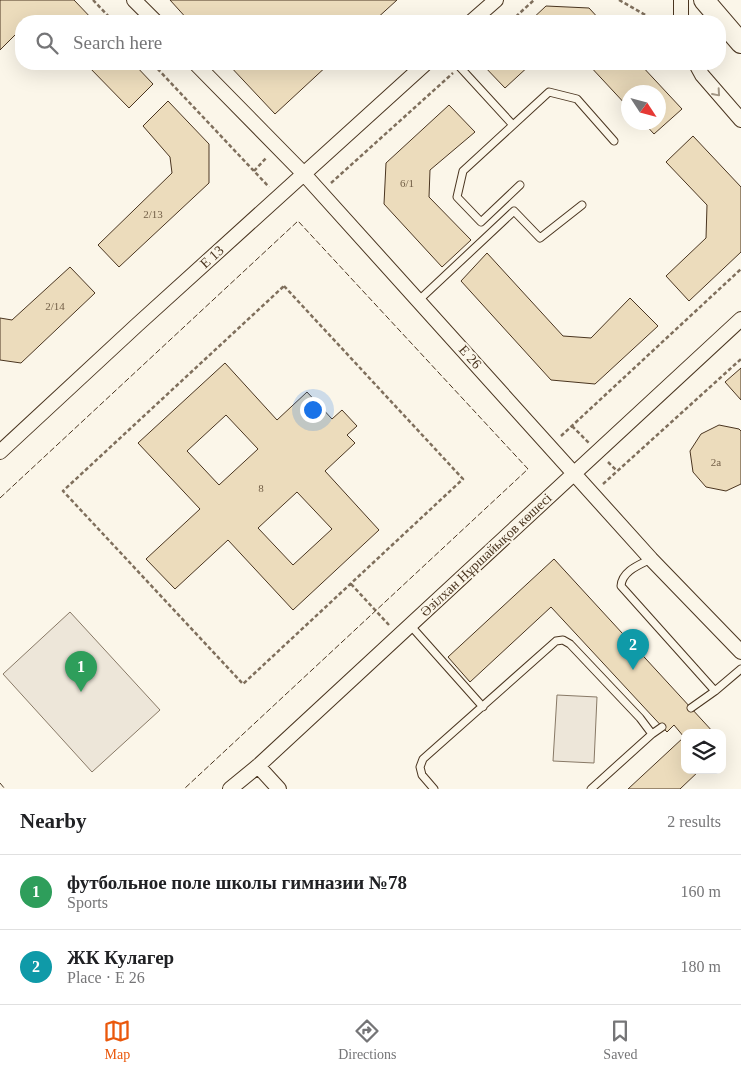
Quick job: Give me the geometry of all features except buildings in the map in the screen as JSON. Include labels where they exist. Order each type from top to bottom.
[{"type":"street","points":[[134,0],[149,15]]},
{"type":"street","points":[[479,15],[496,0]]},
{"type":"street","points":[[681,0],[681,15]]},
{"type":"street","points":[[704,0],[716,15]]},
{"type":"street","points":[[726,28],[739,44]]},
{"type":"street","name":"E 26","points":[[202,70],[304,174],[651,559],[741,652]]},
{"type":"street","name":"E 13","points":[[0,452],[418,70]]},
{"type":"street","points":[[699,70],[741,120]]},
{"type":"street","name":"Әзілхан Нұршайықов көшесі","points":[[230,789],[258,766],[741,319]]},
{"type":"street","points":[[258,766],[279,789]]},
{"type":"lane","points":[[463,70],[513,125]]},
{"type":"lane","points":[[520,185],[481,222],[457,197],[463,171],[549,92],[577,100],[614,141]]},
{"type":"lane","points":[[418,301],[514,211],[540,238],[582,205]]},
{"type":"lane","points":[[651,559],[629,571],[621,581],[621,586],[716,691]]},
{"type":"lane","points":[[410,625],[483,707]]},
{"type":"lane","points":[[434,789],[422,774],[420,767],[423,759],[556,641],[564,640],[570,644],[640,718],[652,734]]},
{"type":"lane","points":[[690,708],[716,691],[741,669]]},
{"type":"lane","points":[[591,789],[662,727]]},
{"type":"path","points":[[93,0],[107,15]]},
{"type":"path","points":[[518,15],[534,0]]},
{"type":"path","points":[[619,0],[645,15]]},
{"type":"path","points":[[159,70],[278,197]]},
{"type":"path","points":[[321,193],[453,70]]},
{"type":"path","points":[[254,171],[276,146]]},
{"type":"path","points":[[550,446],[741,269]]},
{"type":"path","points":[[284,286],[463,479],[351,584],[243,684],[63,491],[284,286]]},
{"type":"path","points":[[593,494],[616,470],[741,359]]},
{"type":"path","points":[[351,584],[398,636]]},
{"type":"shaded area","points":[[70,612],[160,710],[92,772],[3,674]]},
{"type":"shaded area","points":[[557,695],[597,697],[594,763],[553,761]]},
{"type":"fence","points":[[0,498],[298,221],[528,469],[184,789]]},
{"type":"fence","points":[[0,783],[5,789]]},
{"type":"place","name":"ЖК Кулагер","points":[[633,670]]},
{"type":"place","name":"футбольное поле школы гимназии №78","points":[[81,692]]}]
